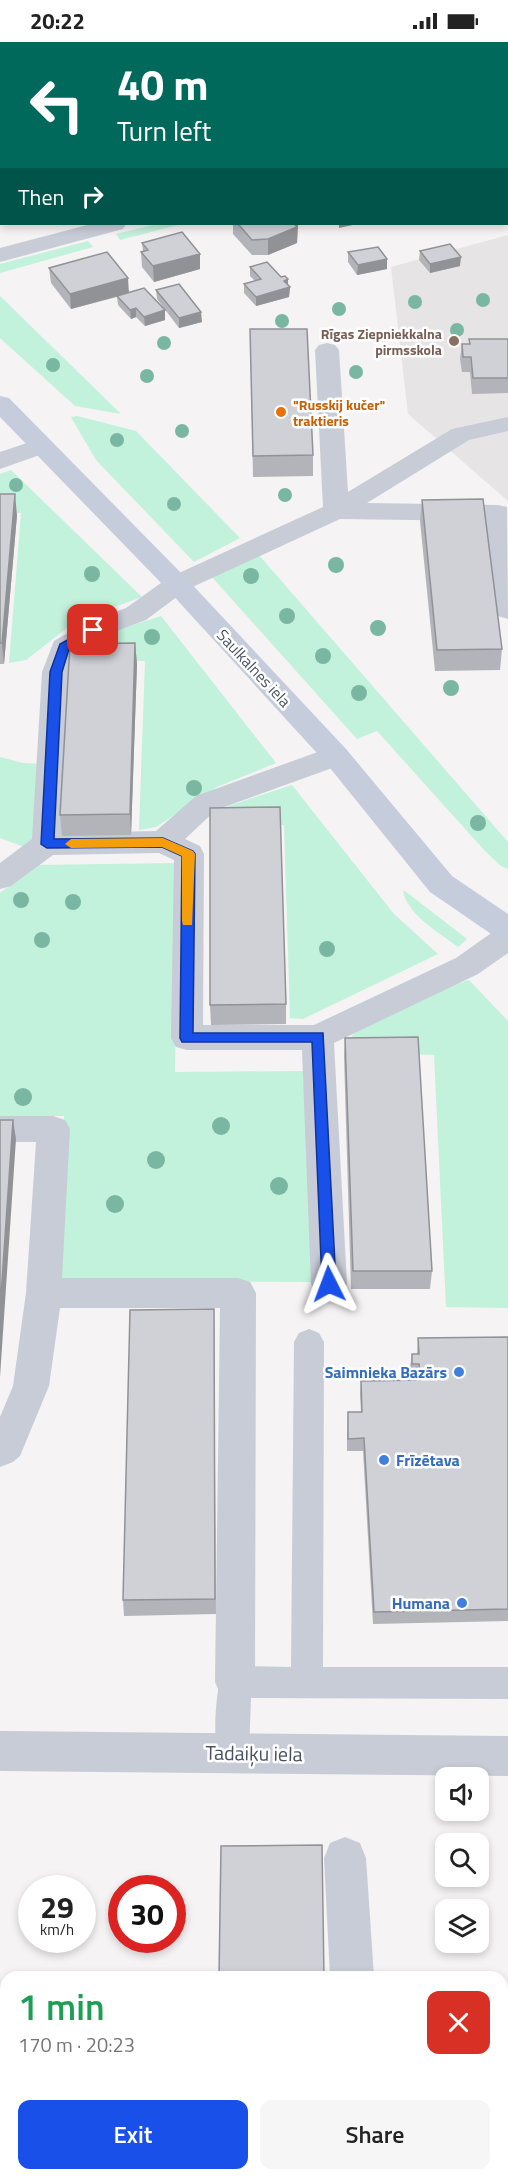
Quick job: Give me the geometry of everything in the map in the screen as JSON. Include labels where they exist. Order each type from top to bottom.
[{"type":"street","points":[[0,255],[63,230],[106,225]]},
{"type":"street","points":[[327,350],[336,512]]},
{"type":"street","name":"Saulkalnes iela","points":[[0,403],[177,584],[336,756],[441,884],[504,924]]},
{"type":"street","points":[[47,844],[56,672],[64,647],[93,630],[136,614],[177,584],[336,512],[461,434],[508,424]]},
{"type":"street","points":[[0,461],[42,446]]},
{"type":"street","points":[[336,512],[498,513],[508,610]]},
{"type":"street","points":[[163,842],[206,803],[336,756]]},
{"type":"street","points":[[0,878],[47,844],[163,842],[189,854],[187,1038],[318,1037],[467,966],[504,924]]},
{"type":"street","points":[[318,1037],[329,1284]]},
{"type":"street","points":[[0,1129],[53,1129],[44,1293],[31,1386],[8,1444],[0,1450]]},
{"type":"street","points":[[44,1293],[238,1293],[235,1682]]},
{"type":"street","name":"Tadaiķu iela","points":[[0,1751],[508,1756]]},
{"type":"street","points":[[345,1858],[352,1971]]},
{"type":"lane","points":[[307,1682],[309,1342]]},
{"type":"lane","points":[[232,1752],[235,1682],[508,1683]]},
{"type":"shaded area","name":"Rīgas Ziepniekkalna pirmsskola","points":[[508,235],[508,501],[408,414],[391,267]]},
{"type":"green space","points":[[153,225],[178,225],[120,240],[116,234]]},
{"type":"green space","points":[[88,241],[93,247],[0,273],[0,264]]},
{"type":"green space","points":[[0,296],[121,414],[75,406],[0,338]]},
{"type":"green space","points":[[77,416],[136,431],[240,538],[194,562],[96,460],[71,417]]},
{"type":"green space","points":[[11,470],[142,597],[76,621],[26,660],[9,663],[21,513],[0,512],[0,474]]},
{"type":"green space","points":[[258,554],[508,842],[508,869],[501,866],[485,851],[377,731],[357,739],[211,576]]},
{"type":"green space","points":[[161,616],[276,763],[217,787],[156,827],[139,830],[145,661],[76,660],[84,651],[104,637]]},
{"type":"green space","points":[[0,757],[23,763],[42,764],[42,840],[27,848],[0,838]]},
{"type":"green space","points":[[292,785],[394,914],[438,954],[303,1019],[290,1018],[284,825],[212,825],[222,808]]},
{"type":"green space","points":[[178,863],[175,1072],[303,1071],[316,1282],[60,1281],[64,1116],[0,1116],[0,893],[36,865]]},
{"type":"green space","points":[[403,890],[467,939],[458,947],[433,929],[410,907]]},
{"type":"green space","points":[[469,980],[508,1021],[508,1308],[446,1307],[434,1055],[344,1052],[352,1036],[374,1019],[425,995]]},
{"type":"building","points":[[239,225],[295,225],[297,227],[268,239],[252,240]]},
{"type":"building","points":[[182,232],[200,254],[153,266],[141,252],[148,250],[142,243]]},
{"type":"building","points":[[450,244],[461,257],[430,264],[420,251]]},
{"type":"building","points":[[378,247],[387,259],[358,265],[348,252]]},
{"type":"building","points":[[107,252],[128,278],[70,294],[49,268]]},
{"type":"building","points":[[267,262],[281,277],[285,276],[288,279],[284,281],[290,287],[256,297],[244,284],[261,279],[250,267]]},
{"type":"building","points":[[179,284],[201,312],[179,318],[156,290]]},
{"type":"building","points":[[144,288],[165,310],[144,317],[136,308],[130,310],[117,296]]},
{"type":"building","points":[[250,329],[307,329],[313,455],[253,456]]},
{"type":"building","points":[[469,339],[508,339],[508,378],[473,378],[471,357],[463,357],[462,344],[470,344]]},
{"type":"building","points":[[0,494],[15,494],[2,643],[0,643]]},
{"type":"building","points":[[483,499],[502,649],[437,650],[422,500]]},
{"type":"building","points":[[135,643],[130,814],[60,815],[70,644]]},
{"type":"building","points":[[280,807],[286,1004],[210,1005],[210,808]]},
{"type":"building","points":[[418,1037],[432,1271],[353,1271],[345,1038]]},
{"type":"building","points":[[0,1120],[13,1120],[0,1310]]},
{"type":"building","points":[[214,1309],[215,1599],[123,1600],[130,1310]]},
{"type":"building","points":[[508,1337],[508,1609],[374,1612],[364,1438],[348,1439],[348,1412],[362,1412],[361,1381],[421,1380],[419,1364],[412,1364],[412,1354],[419,1354],[418,1338]]},
{"type":"building","points":[[322,1845],[324,1971],[219,1971],[221,1846]]},
{"type":"slow traffic","points":[[71,844],[163,842],[189,854],[188,921]]},
{"type":"place","name":"Rīgas Ziepniekkalna pirmsskola","points":[[454,341]]},
{"type":"place","name":"\"Russkij kučer\" traktieris","points":[[281,412]]},
{"type":"place","name":"Saimnieka Bazārs","points":[[459,1372]]},
{"type":"place","name":"Frīzētava","points":[[384,1460]]},
{"type":"place","name":"Humana","points":[[462,1603]]},
{"type":"route","points":[[93,630],[64,647],[56,672],[47,844],[163,842],[189,854],[187,1038],[318,1037],[329,1284]]}]
